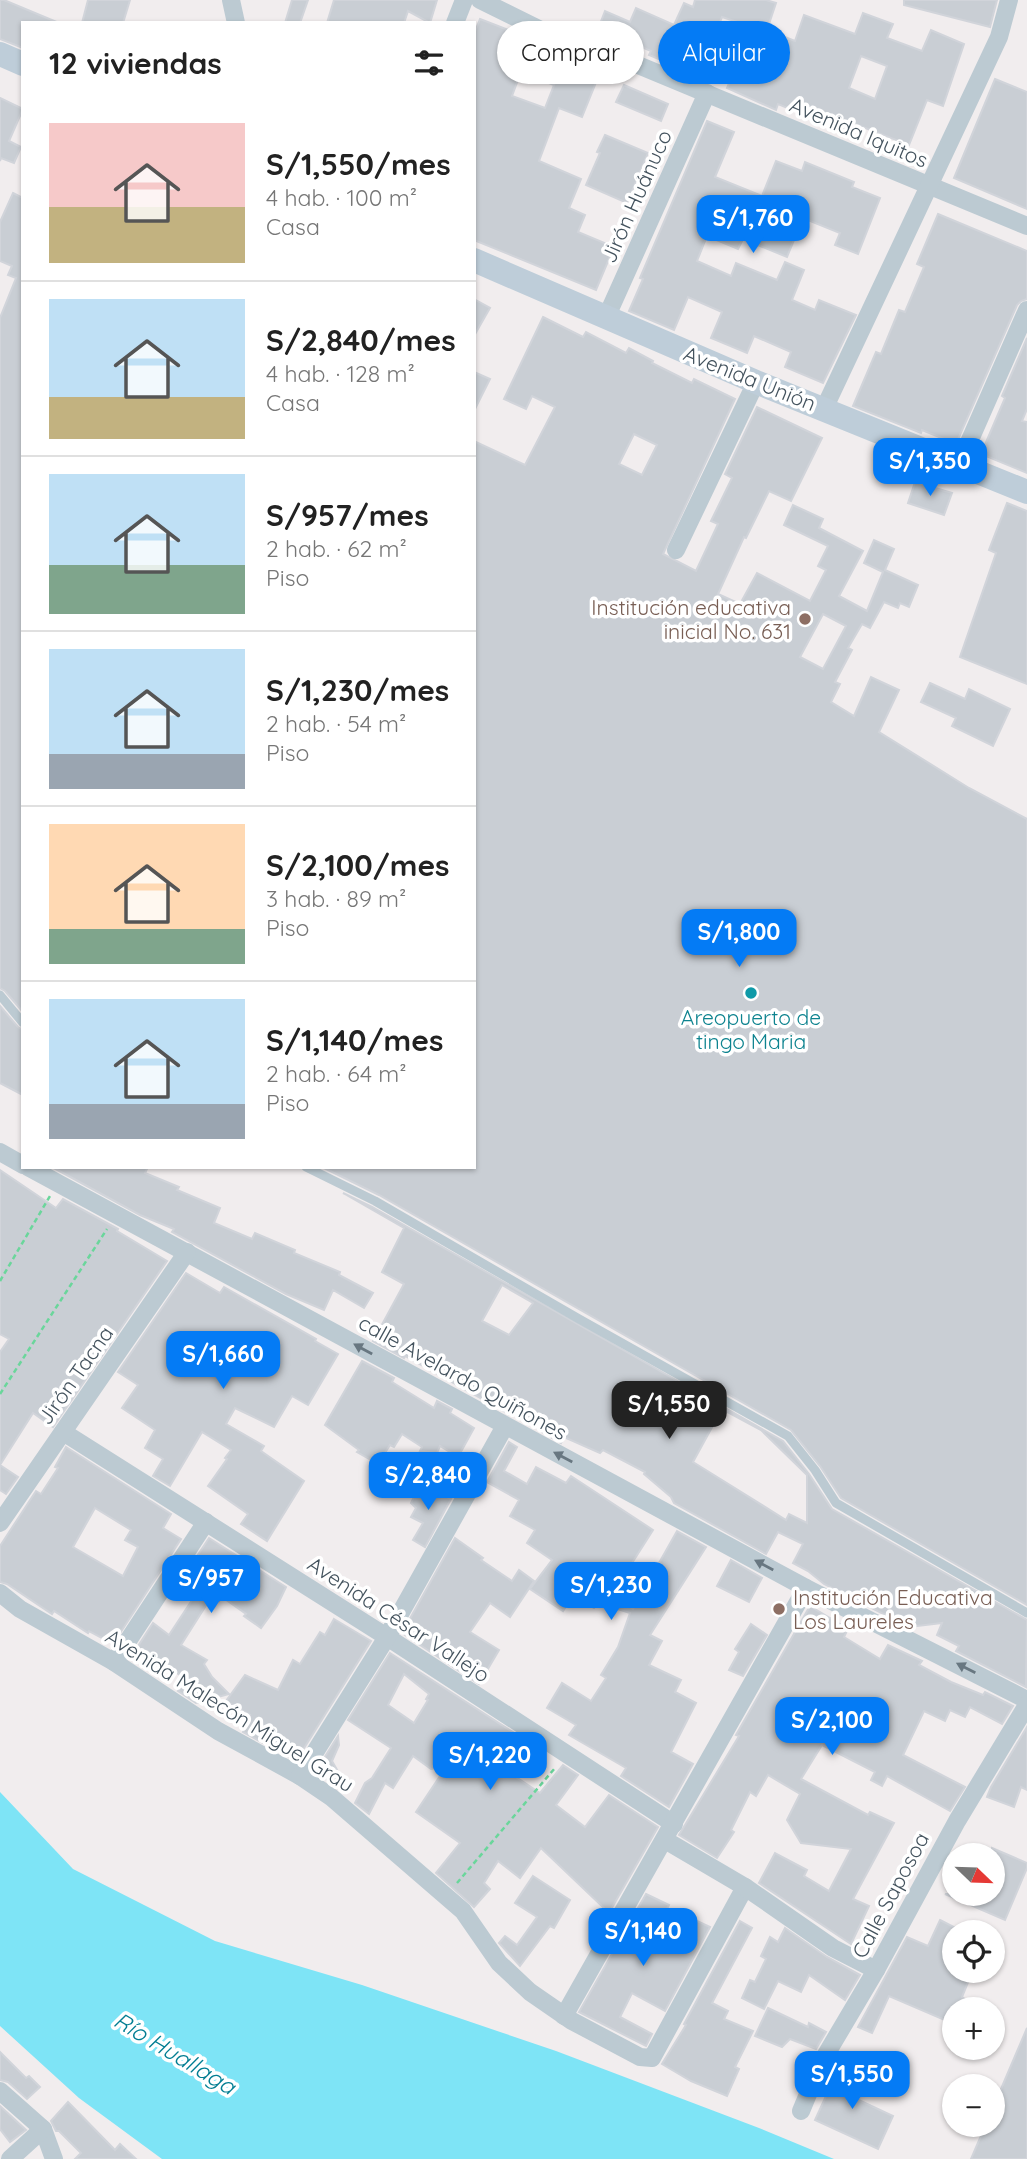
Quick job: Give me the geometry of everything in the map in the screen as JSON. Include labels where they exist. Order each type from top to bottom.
[{"type":"main road","points":[[0,54],[21,63]]},
{"type":"main road","name":"Avenida Unión","points":[[476,261],[756,383],[1027,492]]},
{"type":"street","points":[[231,0],[236,21]]},
{"type":"street","points":[[456,21],[464,0]]},
{"type":"street","name":"Avenida Iquitos","points":[[480,0],[557,38],[638,65],[1027,226]]},
{"type":"street","points":[[824,409],[999,37],[1009,0]]},
{"type":"street","name":"Jirón Huánuco","points":[[606,318],[707,93]]},
{"type":"street","points":[[959,465],[1027,310]]},
{"type":"street","points":[[676,550],[756,383]]},
{"type":"street","points":[[0,1153],[21,1164]]},
{"type":"street","name":"calle Avelardo Quiñones","points":[[32,1169],[505,1426],[1027,1702]]},
{"type":"street","name":"Jirón Tacna","points":[[3,1511],[62,1432],[187,1252]]},
{"type":"street","points":[[300,1776],[387,1637],[505,1426]]},
{"type":"street","name":"Avenida César Vallejo","points":[[62,1432],[387,1637],[567,1755],[745,1887],[833,1948],[876,1970]]},
{"type":"street","points":[[114,1662],[206,1522]]},
{"type":"street","points":[[564,2016],[806,1587]]},
{"type":"street","name":"Avenida Malecón Miguel Grau","points":[[0,1593],[20,1609],[114,1662],[218,1731],[300,1776],[331,1797],[463,1910],[499,1963],[530,1992],[564,2016],[640,2057],[652,2058],[745,1887]]},
{"type":"street","name":"Calle Saposoa","points":[[801,2111],[821,2063],[1027,1702]]},
{"type":"street","points":[[0,2091],[43,2129],[54,2159]]},
{"type":"street","points":[[10,2159],[43,2129]]},
{"type":"lane","points":[[0,995],[21,1021]]},
{"type":"lane","points":[[310,1169],[375,1201],[788,1436],[815,1470],[835,1503],[1027,1613]]},
{"type":"path","points":[[0,1281],[58,1183]]},
{"type":"path","points":[[0,1394],[117,1215]]},
{"type":"path","points":[[446,1896],[567,1755]]},
{"type":"water","name":"Río Huallaga","points":[[0,1792],[73,1869],[215,1941],[362,1985],[556,2051],[834,2159],[162,2159],[79,2098],[0,2026]]},
{"type":"building","points":[[0,0],[54,21],[21,21],[21,47],[0,39]]},
{"type":"building","points":[[88,0],[130,0],[124,21],[83,21]]},
{"type":"building","points":[[292,0],[308,0],[301,21],[286,21]]},
{"type":"building","points":[[334,0],[437,0],[431,21],[408,11],[405,21],[328,21]]},
{"type":"building","points":[[695,0],[766,0],[776,3],[770,21],[734,21],[722,17],[720,21],[676,21],[684,3],[693,7]]},
{"type":"building","points":[[904,0],[997,0],[990,27],[904,5]]},
{"type":"building","points":[[636,8],[665,21],[658,21],[658,59],[649,55],[651,51],[644,48],[644,21],[630,21]]},
{"type":"building","points":[[605,11],[628,21],[601,21]]},
{"type":"building","points":[[863,13],[893,24],[887,38],[922,51],[931,30],[964,44],[943,106],[927,100],[909,145],[855,124],[851,134],[778,104],[776,110],[727,88],[729,84],[790,84],[790,39],[795,41],[804,15],[855,34]],"holes":[[[861,56],[887,66],[875,99],[849,88]]]},
{"type":"building","points":[[480,19],[497,26],[497,84],[516,84],[512,96],[545,108],[554,85],[551,84],[595,84],[582,117],[559,108],[539,161],[581,179],[569,208],[585,215],[578,232],[614,247],[596,290],[476,241],[476,29]]},
{"type":"building","points":[[995,79],[1027,92],[1027,209],[954,178]]},
{"type":"building","points":[[624,85],[668,104],[661,121],[616,102]]},
{"type":"building","points":[[0,98],[21,108],[9,141],[21,147],[14,163],[1,158],[0,161]]},
{"type":"building","points":[[707,121],[734,132],[715,177],[762,196],[776,161],[802,171],[805,162],[854,182],[852,187],[880,198],[858,254],[835,245],[840,233],[803,218],[787,257],[743,239],[738,249],[707,236],[697,261],[731,276],[736,263],[777,280],[785,262],[804,270],[792,300],[815,310],[819,300],[856,315],[823,383],[785,367],[791,352],[754,336],[747,353],[711,338],[722,312],[688,297],[674,330],[629,311],[643,279],[640,278]]},
{"type":"building","points":[[605,135],[648,153],[627,203],[586,185]]},
{"type":"building","points":[[13,193],[21,197],[21,1010],[0,988],[0,318],[16,278],[8,275],[12,266],[0,261],[0,222]]},
{"type":"building","points":[[938,214],[1027,251],[1027,299],[1017,305],[956,444],[853,406],[876,352],[881,354],[899,310],[905,312],[924,267],[917,264]]},
{"type":"building","points":[[476,300],[490,308],[476,332]]},
{"type":"building","name":"Areopuerto de tingo Maria","points":[[543,317],[583,337],[586,332],[626,353],[629,348],[692,383],[694,379],[735,399],[663,554],[696,571],[718,524],[711,521],[732,478],[725,474],[757,407],[822,438],[791,501],[769,491],[718,594],[740,604],[757,573],[810,601],[826,570],[818,566],[828,546],[784,525],[793,505],[823,519],[819,528],[863,551],[839,596],[867,611],[883,572],[864,563],[874,540],[894,549],[885,570],[918,585],[909,607],[900,603],[898,608],[884,602],[870,628],[862,624],[848,648],[852,650],[835,682],[840,684],[831,702],[854,716],[871,677],[899,690],[879,732],[969,788],[1027,819],[1027,1605],[841,1498],[791,1430],[379,1195],[326,1169],[476,1169],[476,442],[525,465],[555,407],[532,396],[526,409],[504,399]],"holes":[[[634,434],[657,445],[642,475],[619,464]],[[823,614],[846,626],[823,669],[800,657]]]},
{"type":"building","points":[[1027,338],[1027,409],[1022,421],[1027,422],[1027,473],[981,454]]},
{"type":"building","points":[[476,373],[490,379],[476,407]]},
{"type":"building","points":[[915,482],[952,493],[944,515],[908,503]]},
{"type":"building","points":[[1007,503],[1027,511],[1027,684],[960,657],[996,553],[989,550]]},
{"type":"building","points":[[930,683],[965,699],[969,689],[1010,709],[993,746],[952,726],[956,718],[921,702]]},
{"type":"building","points":[[0,1006],[21,1029],[21,1094],[0,1083]]},
{"type":"building","points":[[56,1169],[147,1169],[145,1173],[220,1208],[214,1223],[252,1239],[255,1233],[295,1250],[294,1253],[340,1272],[339,1275],[373,1293],[364,1308],[333,1290],[324,1310],[286,1294],[172,1232],[174,1229],[140,1215]]},
{"type":"building","points":[[0,1170],[56,1208],[63,1199],[118,1229],[117,1231],[167,1261],[53,1427],[33,1413],[0,1465],[0,1352],[9,1339],[0,1334]]},
{"type":"building","points":[[343,1193],[783,1441],[832,1509],[1027,1620],[1026,1687],[956,1651],[959,1646],[937,1635],[942,1623],[909,1627],[824,1584],[793,1563],[803,1544],[778,1532],[766,1554],[674,1503],[645,1472],[603,1450],[600,1453],[564,1437],[561,1443],[542,1432],[544,1429],[520,1417],[513,1403],[507,1413],[373,1341],[404,1284],[382,1272],[404,1228]],"holes":[[[502,1285],[533,1303],[509,1335],[482,1321]],[[722,1409],[761,1430],[807,1475],[807,1523],[789,1514],[786,1520],[693,1462]]]},
{"type":"building","points":[[186,1273],[220,1293],[224,1287],[338,1354],[308,1405],[292,1396],[274,1427],[235,1408],[226,1424],[264,1446],[261,1451],[304,1481],[267,1541],[241,1524],[248,1514],[208,1486],[231,1450],[202,1432],[170,1486],[153,1476],[163,1459],[145,1448],[155,1430],[122,1408],[138,1385],[118,1372]]},
{"type":"building","points":[[362,1361],[394,1378],[392,1382],[434,1408],[437,1401],[452,1409],[450,1413],[474,1428],[458,1457],[440,1446],[437,1453],[420,1451],[422,1447],[402,1434],[394,1447],[390,1445],[378,1464],[357,1452],[359,1450],[325,1425]]},
{"type":"building","points":[[509,1442],[517,1447],[504,1471],[527,1484],[536,1467],[566,1483],[571,1476],[653,1530],[613,1593],[633,1609],[677,1531],[706,1547],[650,1635],[662,1641],[649,1665],[681,1680],[675,1692],[696,1703],[671,1752],[693,1764],[669,1807],[621,1776],[626,1768],[569,1735],[576,1725],[547,1708],[562,1683],[591,1701],[606,1678],[601,1675],[618,1647],[630,1613],[599,1603],[594,1608],[573,1596],[563,1611],[530,1589],[552,1560],[527,1543],[535,1530],[510,1516],[519,1500],[487,1482]]},
{"type":"building","points":[[66,1447],[171,1514],[163,1528],[181,1539],[113,1644],[89,1631],[88,1633],[54,1611],[52,1614],[0,1582],[0,1546],[36,1491],[41,1494],[58,1468],[55,1467]],"holes":[[[95,1508],[131,1530],[125,1540],[138,1547],[123,1576],[73,1547]]]},
{"type":"building","points":[[0,1465],[18,1477],[6,1494],[0,1490]]},
{"type":"building","points":[[420,1484],[451,1499],[425,1547],[413,1540],[423,1523],[411,1517],[416,1508],[411,1503]]},
{"type":"building","points":[[209,1538],[286,1587],[277,1606],[261,1628],[222,1597],[219,1601],[212,1596],[181,1645],[207,1660],[204,1664],[212,1677],[229,1694],[196,1703],[178,1691],[187,1680],[152,1656],[151,1658],[146,1655],[140,1663],[131,1657],[153,1623],[169,1635],[196,1594],[180,1582]]},
{"type":"building","points":[[455,1538],[512,1581],[519,1570],[534,1581],[510,1617],[490,1603],[470,1632],[499,1650],[479,1684],[402,1633]]},
{"type":"building","points":[[731,1560],[762,1578],[749,1602],[717,1586]]},
{"type":"building","points":[[810,1606],[848,1629],[844,1637],[880,1659],[888,1645],[922,1661],[919,1665],[951,1682],[983,1695],[985,1692],[1013,1706],[1002,1724],[970,1707],[965,1717],[950,1710],[945,1721],[924,1711],[903,1755],[965,1787],[950,1811],[887,1776],[882,1786],[871,1780],[875,1772],[822,1745],[801,1779],[868,1815],[870,1812],[894,1823],[853,1899],[869,1906],[851,1944],[759,1883],[775,1853],[807,1870],[804,1876],[829,1891],[851,1849],[801,1843],[787,1820],[800,1794],[768,1775],[756,1796],[750,1792],[731,1830],[734,1832],[717,1858],[679,1835],[739,1736],[736,1735]]},
{"type":"building","points":[[334,1619],[371,1641],[296,1761],[243,1732],[250,1715],[226,1701],[245,1675],[278,1690],[293,1660],[300,1664],[320,1632],[325,1635]]},
{"type":"building","points":[[751,1624],[767,1635],[743,1676],[729,1670],[739,1652],[735,1649]]},
{"type":"building","points":[[390,1653],[519,1736],[505,1758],[509,1761],[504,1769],[540,1793],[563,1765],[578,1775],[556,1805],[585,1827],[609,1795],[658,1827],[609,1913],[541,1848],[520,1878],[498,1861],[484,1883],[490,1889],[474,1907],[436,1873],[460,1843],[416,1812],[446,1767],[431,1769],[413,1756],[393,1788],[385,1783],[369,1814],[355,1803],[365,1783],[372,1778],[391,1748],[348,1720]],"holes":[[[404,1674],[429,1694],[414,1723],[388,1705]]]},
{"type":"building","points":[[1027,1727],[1027,1790],[1021,1787],[1014,1807],[987,1797]]},
{"type":"building","points":[[338,1736],[339,1745],[332,1761],[340,1775],[335,1786],[316,1771]]},
{"type":"building","points":[[1005,1854],[1027,1863],[1027,1868],[1005,1920],[973,1906],[1005,1906]]},
{"type":"building","points":[[533,1876],[570,1900],[554,1928],[550,1926],[520,1966],[499,1943],[505,1936],[517,1945],[537,1917],[515,1903]]},
{"type":"building","points":[[646,1894],[669,1905],[660,1922],[685,1935],[693,1919],[710,1927],[665,2011],[632,1993],[620,2017],[652,2034],[646,2046],[579,2012]]},
{"type":"building","points":[[940,1920],[942,1921],[942,1983],[968,1983],[962,1997],[942,1997],[942,2019],[889,1996],[872,2033],[858,2027],[907,1937],[928,1946]]},
{"type":"building","points":[[740,1921],[752,1928],[712,2003],[728,2011],[724,2019],[753,2031],[735,2067],[739,2069],[727,2096],[691,2081],[662,2064],[686,2025],[684,2024]]},
{"type":"building","points":[[785,1928],[827,1957],[860,1975],[845,2000],[809,1975],[801,1992],[778,1981],[764,2009],[742,1998],[750,1980],[755,1982],[766,1959],[761,1956],[770,1937],[778,1942]]},
{"type":"building","points":[[768,2008],[808,2027],[809,2023],[826,2032],[816,2049],[790,2039],[782,2047],[755,2036]]},
{"type":"building","points":[[1027,2028],[1027,2159],[971,2159],[980,2137],[1005,2137],[1005,2080]]},
{"type":"building","points":[[0,2052],[26,2078],[29,2076],[40,2087],[27,2099],[8,2082],[0,2080]]},
{"type":"building","points":[[841,2063],[859,2072],[848,2095],[893,2116],[878,2149],[815,2120]]},
{"type":"building","points":[[68,2102],[115,2150],[120,2144],[136,2159],[75,2159],[81,2153],[56,2131],[51,2121]]},
{"type":"building","points":[[0,2106],[26,2130],[10,2142],[0,2129]]},
{"type":"place","name":"Institución educativa inicial No. 631","points":[[805,619]]},
{"type":"place","name":"Areopuerto de tingo Maria","points":[[751,993]]},
{"type":"place","name":"Institución Educativa Los Laureles","points":[[779,1609]]}]
